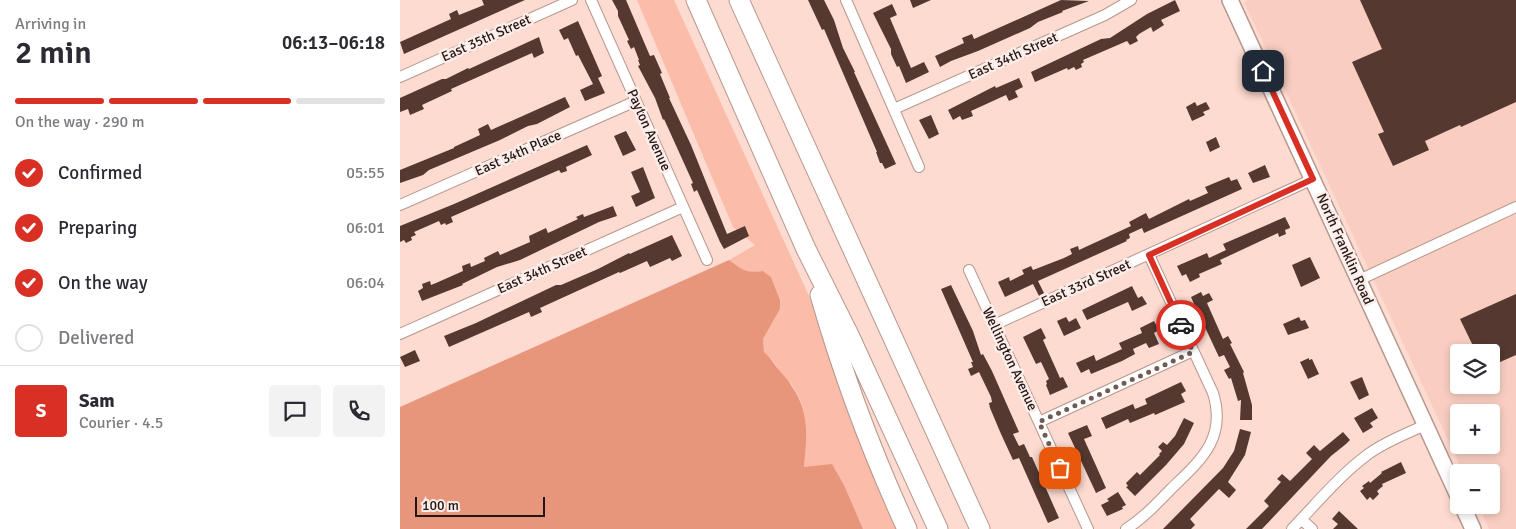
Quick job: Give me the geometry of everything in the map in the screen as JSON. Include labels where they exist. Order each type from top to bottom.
[{"type":"highway","points":[[696,0],[806,249],[849,335],[938,529]]},
{"type":"highway","points":[[739,0],[980,529]]},
{"type":"highway","points":[[806,249],[833,341],[860,416],[907,529]]},
{"type":"main road","name":"North Franklin Road","points":[[1230,0],[1450,479]]},
{"type":"main road","points":[[1466,514],[1473,529]]},
{"type":"street","name":"East 35th Street","points":[[400,77],[572,0]]},
{"type":"street","name":"Payton Avenue","points":[[591,0],[707,260]]},
{"type":"street","name":"East 34th Street","points":[[894,109],[1105,15],[1131,0]]},
{"type":"street","points":[[848,1],[920,167]]},
{"type":"street","name":"East 34th Place","points":[[400,205],[636,101]]},
{"type":"street","name":"East 33rd Street","points":[[994,325],[1313,179]]},
{"type":"street","name":"East 34th Street","points":[[400,334],[683,207]]},
{"type":"street","points":[[1359,280],[1516,207]]},
{"type":"street","points":[[1126,529],[1152,509],[1200,461],[1211,444],[1216,423],[1215,400],[1149,255]]},
{"type":"street","name":"Wellington Avenue","points":[[969,270],[1088,529]]},
{"type":"street","points":[[1039,422],[1193,352]]},
{"type":"street","points":[[1292,529],[1344,474],[1360,460],[1380,446],[1425,425]]},
{"type":"street","points":[[1301,519],[1312,529]]},
{"type":"shaded area","points":[[637,0],[674,0],[809,296],[821,332],[825,337],[899,529],[863,529],[845,487],[804,468],[806,425],[802,405],[790,383],[764,352],[763,339],[780,309],[780,300],[771,277],[763,271],[752,272],[744,270],[729,260],[755,245],[733,227]]},
{"type":"shaded area","points":[[1248,0],[1516,0],[1516,529],[1489,529],[1482,514],[1500,514],[1500,464],[1459,464],[1455,454],[1500,454],[1500,404],[1450,404],[1450,444],[1244,2]]},
{"type":"shaded area","points":[[729,260],[744,270],[752,272],[763,271],[771,277],[780,300],[780,309],[763,339],[764,352],[788,381],[801,405],[806,424],[804,467],[832,464],[845,487],[863,529],[400,529],[400,407]]},
{"type":"building","points":[[482,0],[525,0],[404,54],[400,42],[451,19],[449,14],[457,10],[459,15],[484,5]]},
{"type":"building","points":[[612,0],[626,0],[650,56],[654,55],[662,73],[660,74],[669,98],[691,145],[727,234],[745,226],[749,236],[724,249],[697,190],[694,192],[691,184],[693,183],[663,120],[655,98],[638,66],[640,65],[639,60],[634,47],[631,49],[627,41],[629,40]]},
{"type":"building","points":[[808,0],[824,0],[834,20],[843,48],[896,164],[885,169],[882,163],[880,163],[824,29],[822,30]]},
{"type":"building","points":[[910,0],[931,0],[913,8]]},
{"type":"building","points":[[1061,0],[1089,1],[1062,11],[1038,22],[1030,28],[940,67],[935,56],[964,43],[962,38],[972,34],[974,39]]},
{"type":"building","points":[[1175,0],[1180,11],[1161,20],[1164,25],[1153,32],[1151,27],[1139,34],[1136,37],[1138,41],[1130,45],[1127,41],[1083,60],[1082,67],[1076,70],[1074,67],[1068,70],[1067,68],[1035,82],[1031,72],[1101,39],[1110,38],[1147,14]]},
{"type":"building","points":[[1360,0],[1516,0],[1516,102],[1425,141],[1429,150],[1393,166],[1378,134],[1384,132],[1352,62],[1382,49]]},
{"type":"building","points":[[892,4],[897,15],[890,18],[911,68],[924,62],[929,72],[906,83],[873,13]]},
{"type":"building","points":[[578,21],[602,76],[598,78],[605,93],[585,101],[580,90],[593,84],[578,55],[576,56],[568,38],[564,40],[559,30]]},
{"type":"building","points":[[539,37],[544,53],[534,58],[532,53],[451,89],[452,91],[422,105],[424,109],[410,115],[408,109],[400,112],[400,98]]},
{"type":"building","points":[[1019,78],[1023,87],[1015,91],[1018,97],[1009,101],[1006,95],[971,111],[973,116],[962,120],[960,116],[953,120],[948,110],[995,86],[996,88]]},
{"type":"building","points":[[565,97],[570,107],[537,124],[528,126],[429,170],[423,175],[400,183],[400,170],[480,135],[478,129],[488,124],[491,130]]},
{"type":"building","points":[[1195,102],[1197,106],[1206,102],[1210,109],[1203,112],[1205,115],[1192,121],[1186,107]]},
{"type":"building","points":[[931,115],[939,134],[929,139],[919,120]]},
{"type":"building","points":[[626,131],[636,150],[623,156],[614,136]]},
{"type":"building","points":[[1216,137],[1220,147],[1210,152],[1206,142]]},
{"type":"building","points":[[587,145],[592,155],[566,167],[567,171],[561,173],[559,170],[451,217],[453,222],[446,225],[445,223],[441,225],[439,221],[414,232],[416,235],[411,237],[412,240],[406,243],[404,240],[400,242],[400,226]]},
{"type":"building","points":[[1265,165],[1270,177],[1253,183],[1248,173]]},
{"type":"building","points":[[643,167],[655,198],[636,207],[631,196],[640,192],[631,172]]},
{"type":"building","points":[[1229,177],[1231,181],[1237,179],[1242,189],[1144,233],[1142,228],[1129,234],[1130,238],[1127,241],[1038,281],[1044,293],[1039,296],[1033,284],[1005,297],[998,282],[1009,277],[1010,281],[1024,274],[1022,270],[1031,266],[1033,270],[1064,258],[1072,254],[1070,249],[1078,246],[1079,250],[1131,226],[1129,222],[1146,213],[1149,219],[1189,199],[1190,201],[1208,193],[1205,187]]},
{"type":"building","points":[[613,206],[617,216],[599,222],[520,260],[497,267],[463,285],[422,301],[418,291],[423,288],[422,284],[430,281],[431,285],[463,271],[462,266],[470,263],[471,267],[485,261],[484,258],[498,251],[500,255],[530,242],[529,236],[546,228],[548,233],[578,219],[576,217],[583,214],[584,217]]},
{"type":"building","points":[[1285,217],[1290,227],[1285,230],[1286,234],[1279,237],[1278,233],[1220,260],[1222,264],[1199,274],[1200,277],[1190,282],[1186,274],[1182,276],[1177,266],[1207,253],[1209,258],[1226,250],[1223,244]]},
{"type":"building","points":[[672,235],[682,256],[672,261],[670,258],[650,267],[647,261],[540,308],[542,312],[531,317],[529,312],[449,347],[444,336]]},
{"type":"building","points":[[1310,257],[1320,278],[1301,287],[1292,265]]},
{"type":"building","points":[[951,285],[973,331],[981,355],[983,354],[992,371],[1019,432],[1013,434],[1019,446],[1024,444],[1030,457],[1032,457],[1059,518],[1048,523],[1019,458],[1013,460],[1001,434],[990,408],[991,397],[979,372],[971,376],[968,369],[973,367],[971,362],[973,362],[941,289]]},
{"type":"building","points":[[1132,286],[1138,298],[1142,296],[1147,304],[1132,311],[1128,302],[1087,320],[1082,310]]},
{"type":"building","points":[[1201,292],[1203,296],[1209,293],[1213,300],[1207,303],[1223,339],[1228,336],[1232,343],[1230,344],[1244,372],[1252,405],[1252,420],[1240,420],[1241,400],[1238,401],[1231,378],[1229,379],[1224,370],[1230,367],[1224,355],[1219,357],[1191,297]]},
{"type":"building","points":[[1516,294],[1516,355],[1500,362],[1500,344],[1472,344],[1460,319]]},
{"type":"building","points":[[1066,317],[1069,322],[1076,318],[1081,328],[1064,336],[1057,321]]},
{"type":"building","points":[[1299,317],[1301,321],[1305,320],[1309,328],[1288,335],[1283,324]]},
{"type":"building","points":[[1154,321],[1159,330],[1154,333],[1159,344],[1149,348],[1146,343],[1133,349],[1135,354],[1122,361],[1091,374],[1089,369],[1081,373],[1076,363],[1094,355],[1096,361],[1122,349],[1119,343],[1142,333],[1140,328]]},
{"type":"building","points":[[1041,328],[1046,338],[1043,340],[1060,378],[1063,377],[1068,387],[1050,395],[1046,385],[1046,381],[1049,379],[1041,362],[1036,364],[1023,337]]},
{"type":"building","points":[[415,350],[420,361],[405,367],[400,357]]},
{"type":"building","points":[[1309,358],[1309,360],[1312,359],[1319,374],[1308,379],[1300,362]]},
{"type":"building","points":[[1362,377],[1369,395],[1359,400],[1350,382]]},
{"type":"building","points":[[1181,382],[1186,391],[1181,394],[1185,402],[1155,415],[1154,413],[1130,423],[1128,419],[1106,429],[1101,418],[1133,404],[1135,409],[1147,404],[1145,399]]},
{"type":"building","points":[[1372,408],[1378,418],[1370,423],[1373,427],[1363,433],[1354,418]]},
{"type":"building","points":[[1184,418],[1194,423],[1184,444],[1135,496],[1126,487],[1128,486],[1126,483],[1137,472],[1140,475],[1160,455],[1162,451],[1158,447],[1163,442],[1167,445],[1175,436]]},
{"type":"building","points":[[1087,425],[1092,436],[1084,439],[1106,488],[1096,493],[1068,433]]},
{"type":"building","points":[[1240,429],[1251,432],[1245,455],[1228,482],[1236,490],[1229,498],[1219,489],[1190,519],[1195,525],[1191,529],[1163,529],[1223,468],[1234,451]]},
{"type":"building","points":[[1343,432],[1350,440],[1331,456],[1262,529],[1246,529],[1269,506],[1264,501],[1281,482],[1277,479],[1282,474],[1290,481],[1312,459],[1306,453],[1314,445],[1320,451]]},
{"type":"building","points":[[1401,462],[1406,473],[1382,484],[1383,486],[1377,491],[1379,494],[1373,500],[1370,497],[1367,500],[1360,491],[1364,488],[1362,486],[1369,481],[1370,483],[1381,472]]},
{"type":"building","points":[[1118,492],[1126,505],[1122,507],[1123,509],[1107,516],[1101,505],[1109,501],[1107,499]]},
{"type":"building","points":[[1339,511],[1358,529],[1333,529],[1338,524],[1332,519]]},
{"type":"way so far","points":[[1060,468],[1039,422],[1193,352],[1181,325]]},
{"type":"route","points":[[1181,325],[1149,255],[1313,179],[1263,71]]}]
